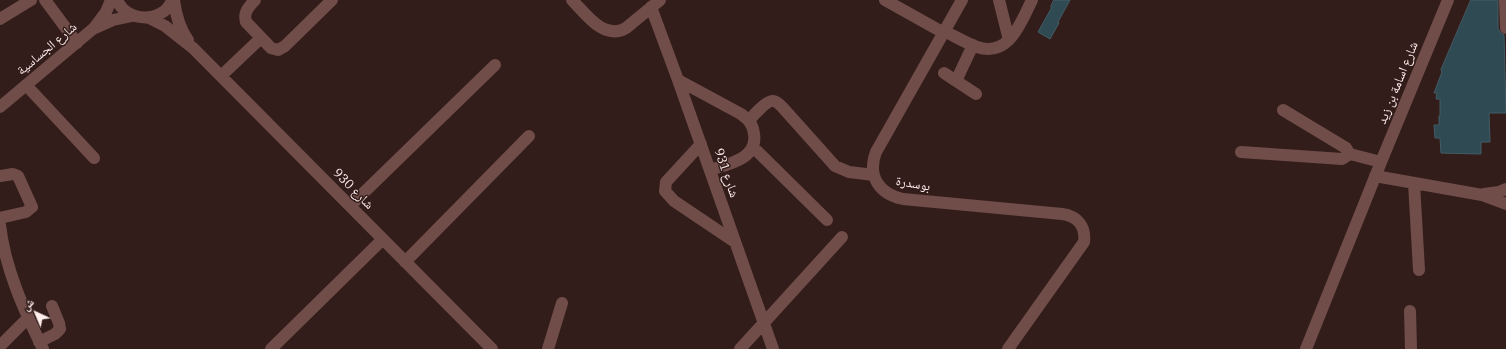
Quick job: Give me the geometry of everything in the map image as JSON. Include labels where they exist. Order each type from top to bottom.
[{"type":"street","points":[[0,19],[31,0]]},
{"type":"street","points":[[45,0],[76,44]]},
{"type":"street","name":"شارع الجساسية","points":[[0,107],[94,28],[106,12],[111,0]]},
{"type":"street","points":[[117,0],[120,7],[132,16]]},
{"type":"street","points":[[149,18],[164,12],[174,0]]},
{"type":"street","name":"شارع 930","points":[[174,0],[177,16],[183,33],[193,48]]},
{"type":"street","points":[[255,0],[246,12],[246,22],[274,50],[282,48],[332,0]]},
{"type":"street","points":[[572,0],[602,29],[612,32],[626,28],[656,4]]},
{"type":"street","points":[[884,0],[944,33],[948,33],[983,48],[994,48],[1009,40],[1032,0]]},
{"type":"street","points":[[749,120],[766,103],[774,101],[784,109],[836,166],[849,172],[874,175],[873,163],[876,152],[940,36],[944,33],[962,0]]},
{"type":"street","points":[[999,0],[1009,40]]},
{"type":"street","name":"شارع اسامة بن زيد","points":[[1306,349],[1375,176],[1448,0]]},
{"type":"street","points":[[1505,0],[1506,28]]},
{"type":"street","name":"شارع 931","points":[[656,4],[678,80],[773,349]]},
{"type":"street","name":"شارع الجساسية","points":[[94,28],[113,20],[132,16],[149,18]]},
{"type":"street","name":"شارع 930","points":[[149,18],[170,30],[193,48],[492,349]]},
{"type":"street","points":[[221,76],[261,38]]},
{"type":"street","points":[[956,81],[973,45]]},
{"type":"street","points":[[350,206],[495,65]]},
{"type":"street","points":[[944,73],[976,94]]},
{"type":"street","points":[[678,80],[741,114],[749,120],[754,128],[755,138],[753,147],[747,155],[739,161],[710,170]]},
{"type":"street","points":[[26,85],[94,158]]},
{"type":"street","points":[[1283,110],[1346,148],[1350,154],[1381,162]]},
{"type":"street","points":[[405,262],[529,136]]},
{"type":"street","points":[[701,144],[666,182],[665,191],[674,200],[735,242]]},
{"type":"street","points":[[753,147],[826,220]]},
{"type":"street","points":[[1241,152],[1342,159],[1350,154]]},
{"type":"street","points":[[0,176],[13,174],[18,176],[32,207],[26,212],[0,218]]},
{"type":"street","name":"بوسدرة","points":[[874,175],[876,181],[883,190],[894,197],[1062,214],[1074,218],[1079,222],[1084,229],[1084,242],[1008,349]]},
{"type":"street","points":[[1375,176],[1482,195],[1506,204]]},
{"type":"street","points":[[1414,183],[1419,270]]},
{"type":"street","points":[[1482,195],[1499,192],[1506,189]]},
{"type":"street","points":[[0,225],[1,238],[8,267],[28,318],[41,345],[60,329],[60,323],[52,306]]},
{"type":"street","points":[[740,349],[842,237]]},
{"type":"street","points":[[271,349],[383,239]]},
{"type":"street","points":[[548,349],[562,303]]},
{"type":"street","points":[[1410,311],[1411,349]]},
{"type":"street","points":[[0,346],[28,318]]},
{"type":"building","points":[[1054,0],[1070,0],[1050,39],[1038,32],[1052,7]]},
{"type":"building","points":[[1471,0],[1498,0],[1498,28],[1504,35],[1506,113],[1489,113],[1490,142],[1481,142],[1481,154],[1441,153],[1440,138],[1435,138],[1434,125],[1439,125],[1440,99],[1436,99],[1437,93],[1434,93],[1442,72],[1441,70]]}]
